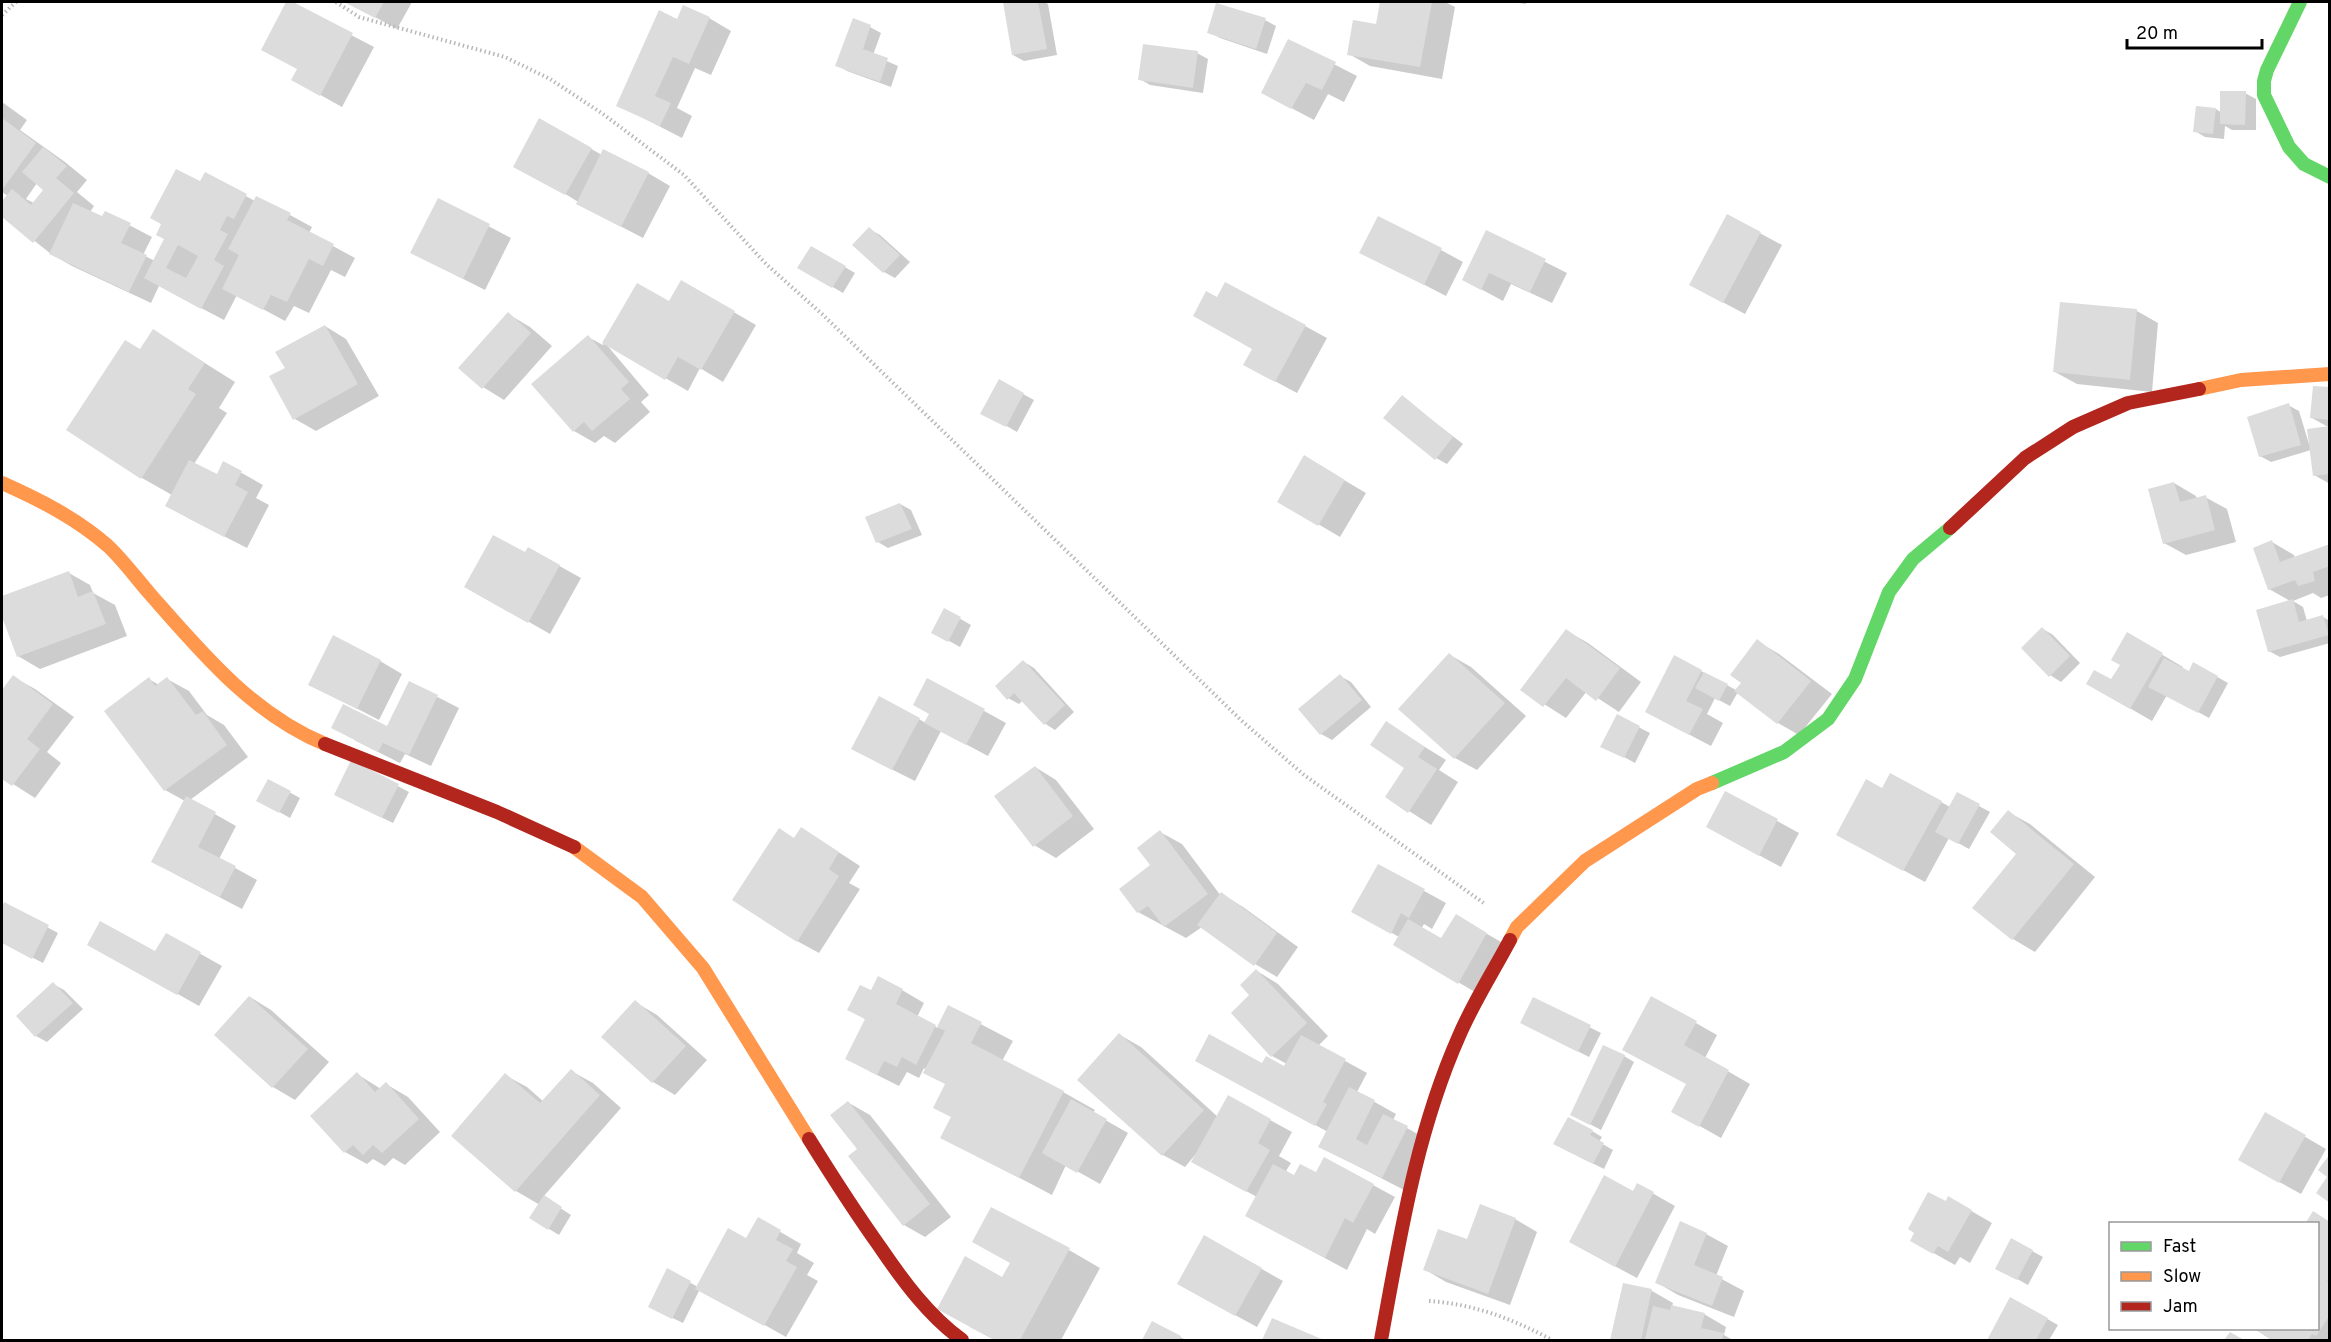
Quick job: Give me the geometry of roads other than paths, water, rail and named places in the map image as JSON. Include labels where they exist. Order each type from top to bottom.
[{"type":"street","points":[[2300,2],[2273,55],[2264,79],[2263,90],[2266,103],[2295,159],[2330,177]]},
{"type":"street","points":[[1381,1341],[1402,1223],[1422,1137],[1459,1036],[1517,927],[1585,861],[1697,789],[1784,752],[1828,719],[1856,679],[1889,592],[1913,559],[1956,524],[2025,458],[2073,427],[2128,403],[2241,380],[2330,374]]},
{"type":"street","points":[[2,483],[58,508],[108,546],[211,663],[264,710],[290,728],[414,781],[497,812],[581,850],[642,897],[703,968],[845,1197],[901,1277],[945,1328],[962,1341]]}]
